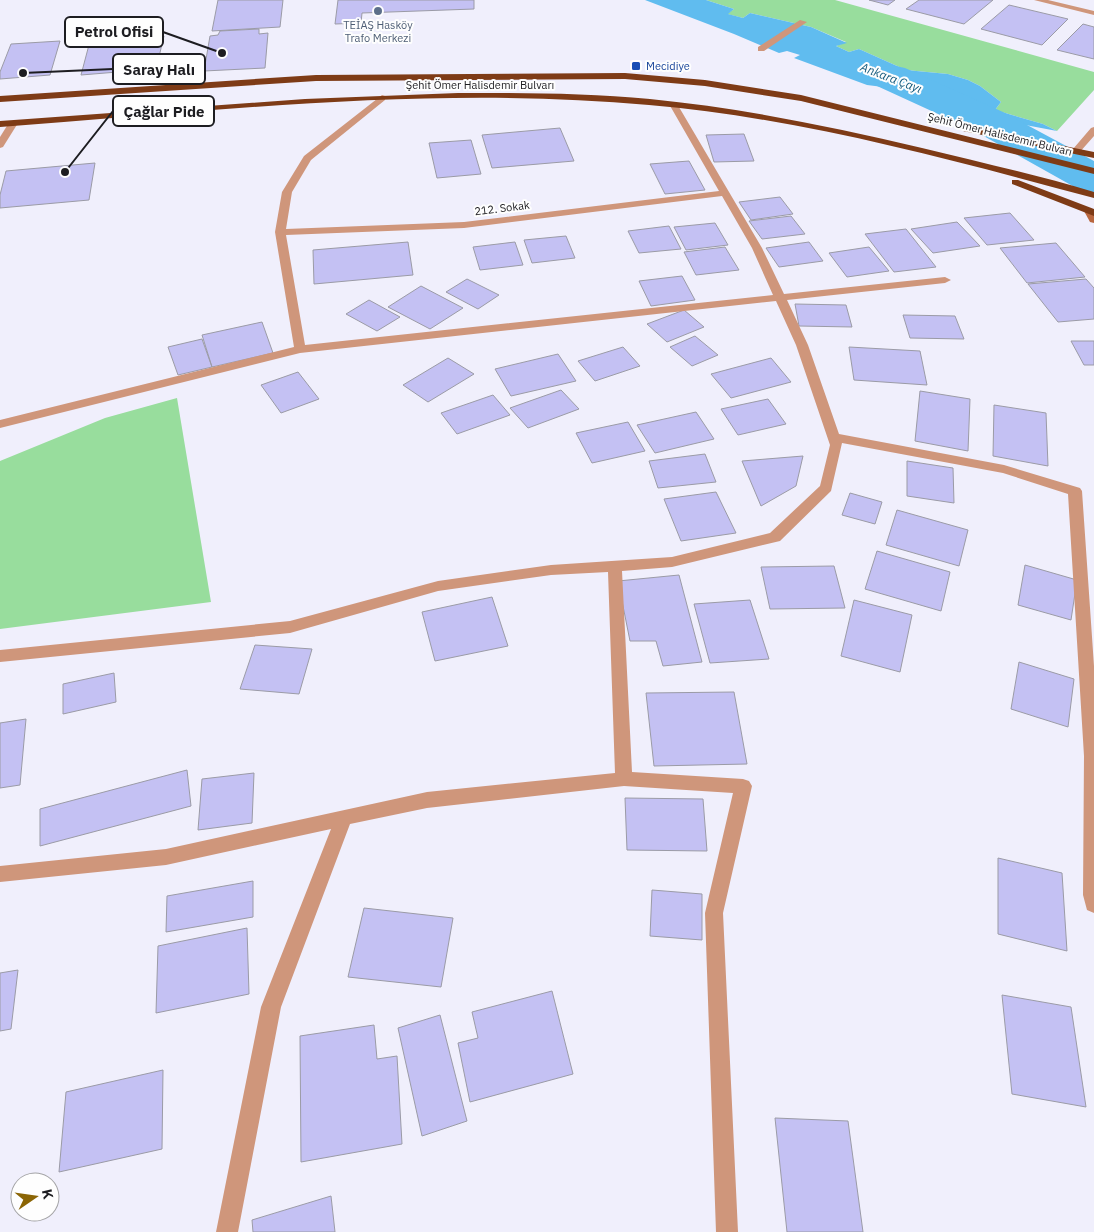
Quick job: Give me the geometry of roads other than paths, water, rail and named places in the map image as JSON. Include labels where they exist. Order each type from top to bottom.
[{"type":"highway","name":"Şehit Ömer Halisdemir Bulvarı","points":[[0,99],[316,78],[625,76],[705,83],[801,98],[900,121],[1094,171]]},
{"type":"highway","name":"Şehit Ömer Halisdemir Bulvarı","points":[[0,124],[382,98],[556,97],[673,104],[766,117],[955,158],[1094,195]]},
{"type":"highway","name":"Şehit Ömer Halisdemir Bulvarı","points":[[900,121],[950,126],[1094,155]]},
{"type":"highway","name":"Şehit Ömer Halisdemir Bulvarı","points":[[955,158],[1092,215]]},
{"type":"street","points":[[1038,0],[1094,14]]},
{"type":"street","points":[[761,48],[803,22]]},
{"type":"street","points":[[300,349],[280,232],[286,192],[307,158],[382,98]]},
{"type":"street","points":[[0,656],[290,627],[438,586],[551,570],[672,562],[776,537],[826,488],[836,445],[802,345],[757,248],[673,104]]},
{"type":"street","points":[[0,145],[13,123]]},
{"type":"street","points":[[1076,150],[1094,130]]},
{"type":"street","name":"212. Sokak","points":[[280,232],[464,225],[725,193]]},
{"type":"street","points":[[0,424],[300,349],[945,280]]},
{"type":"street","points":[[834,437],[1004,469],[1075,491],[1092,756],[1092,894],[1094,904]]},
{"type":"street","points":[[615,566],[624,778]]},
{"type":"street","points":[[0,874],[166,857],[427,800],[624,778],[743,786],[714,913],[727,1232]]},
{"type":"street","points":[[227,1232],[271,1007],[344,818]]},
{"type":"water","points":[[645,0],[706,0],[734,9],[728,14],[743,18],[750,13],[811,27],[847,43],[836,46],[849,52],[859,49],[906,70],[948,74],[968,80],[980,86],[1001,102],[995,110],[1043,124],[1057,131],[958,112],[883,87],[867,85],[794,58],[800,55],[787,51],[779,53]]},
{"type":"waterway","name":"Ankara Çayı","points":[[891,77],[988,121],[1094,179]]},
{"type":"place","name":"TEİAŞ Hasköy Trafo Merkezi","points":[[378,11]]},
{"type":"place","name":"Petrol Ofisi","points":[[222,53]]},
{"type":"place","name":"Mecidiye","points":[[636,66]]},
{"type":"place","name":"Saray Halı","points":[[23,73]]},
{"type":"place","name":"Çağlar Pide","points":[[65,172]]}]
